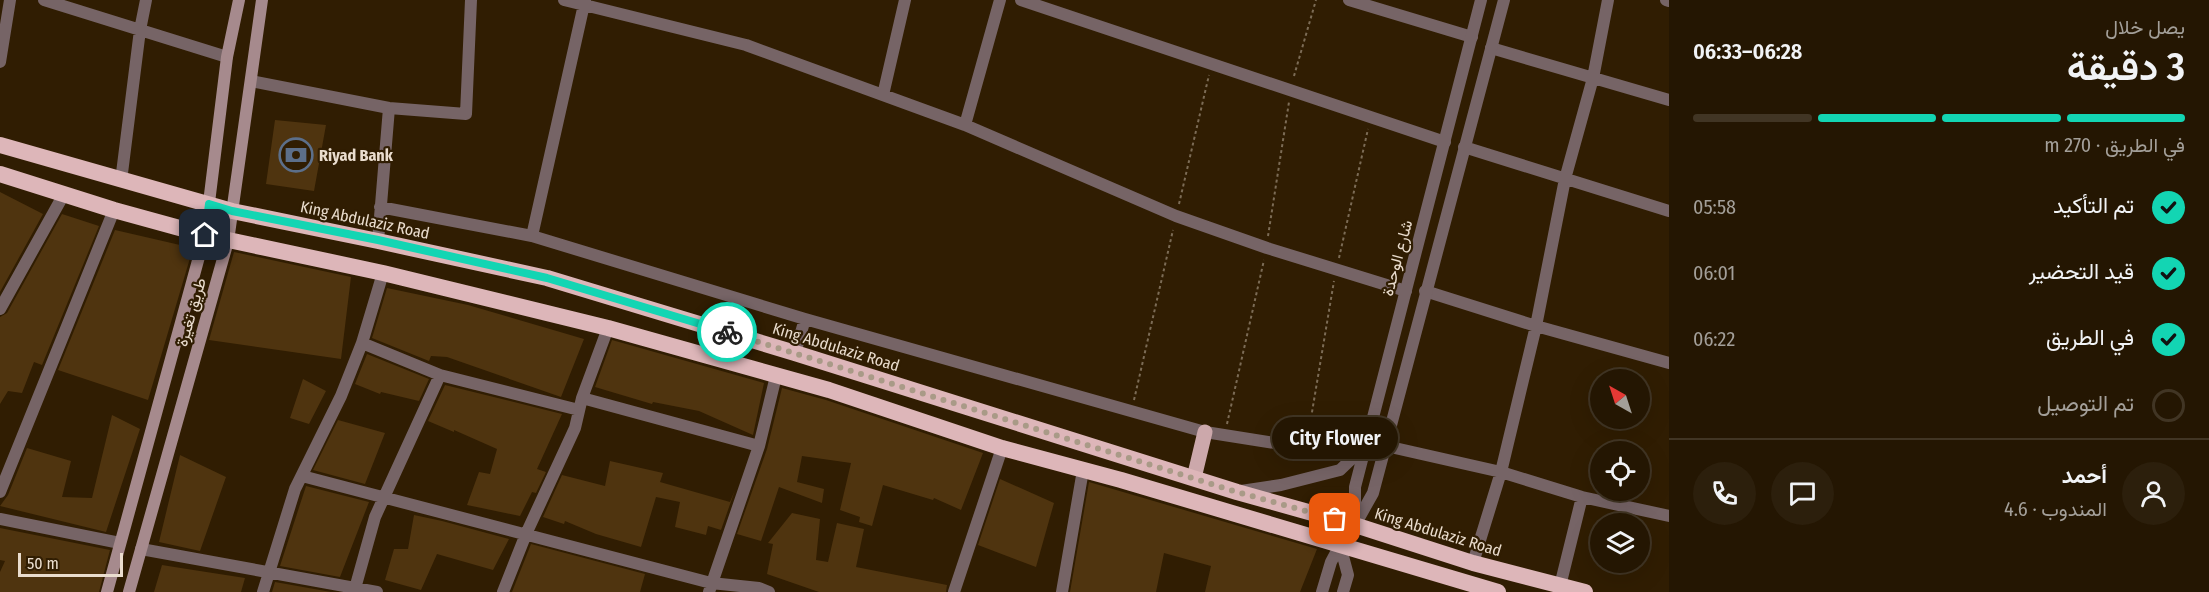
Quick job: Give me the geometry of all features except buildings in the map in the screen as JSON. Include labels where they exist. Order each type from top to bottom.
[{"type":"highway","name":"King Abdulaziz Road","points":[[0,145],[232,211],[378,240],[547,278],[795,353],[1237,492],[1355,525],[1473,563],[1585,592]]},
{"type":"highway","points":[[0,174],[114,210],[228,241],[383,273],[608,328],[829,390],[1002,448],[1498,592]]},
{"type":"main road","name":"طريق تغيرة","points":[[107,592],[205,235],[227,57],[238,0]]},
{"type":"main road","name":"طريق تغيرة","points":[[129,592],[228,241],[262,0]]},
{"type":"main road","points":[[1194,478],[1205,432]]},
{"type":"street","points":[[0,62],[10,0]]},
{"type":"street","points":[[45,0],[227,57]]},
{"type":"street","points":[[122,181],[140,30],[147,0]]},
{"type":"street","points":[[251,81],[389,108],[466,114],[471,0]]},
{"type":"street","points":[[564,0],[585,2],[746,45],[965,125],[1176,216],[1267,248],[1406,291]]},
{"type":"street","points":[[883,95],[905,0]]},
{"type":"street","points":[[965,125],[1000,0]]},
{"type":"street","points":[[1021,0],[1445,142]]},
{"type":"street","points":[[1349,0],[1472,38]]},
{"type":"street","name":"شارع الوحدة","points":[[1355,525],[1355,487],[1481,0]]},
{"type":"street","points":[[1355,525],[1373,493],[1504,0]]},
{"type":"street","points":[[1473,563],[1502,472],[1536,326],[1565,179],[1593,78],[1608,0]]},
{"type":"street","points":[[532,236],[585,2]]},
{"type":"street","points":[[1491,48],[1669,99]]},
{"type":"street","points":[[378,240],[389,108]]},
{"type":"street","points":[[1464,147],[1669,211]]},
{"type":"street","points":[[0,309],[64,194]]},
{"type":"street","points":[[380,207],[532,236],[805,319],[1131,412],[1205,432],[1306,448]]},
{"type":"street","points":[[0,492],[114,210]]},
{"type":"street","points":[[263,592],[295,489],[342,396],[362,343],[383,273]]},
{"type":"street","points":[[1425,291],[1536,326],[1669,363]]},
{"type":"street","points":[[795,353],[805,319]]},
{"type":"street","points":[[503,592],[526,534],[575,428],[580,404],[608,328]]},
{"type":"street","points":[[362,343],[440,375],[580,404],[759,446]]},
{"type":"street","points":[[354,590],[375,517],[440,375]]},
{"type":"street","points":[[710,587],[759,446],[776,376]]},
{"type":"street","points":[[1237,492],[1281,485],[1340,470],[1366,446]]},
{"type":"street","points":[[1386,446],[1502,472],[1582,497],[1669,516]]},
{"type":"street","points":[[954,592],[1002,448]]},
{"type":"street","points":[[1062,592],[1083,470]]},
{"type":"street","points":[[302,476],[526,534],[710,587],[759,588],[769,592]]},
{"type":"street","points":[[1560,586],[1582,497]]},
{"type":"street","points":[[0,519],[120,543]]},
{"type":"street","points":[[1322,592],[1331,562],[1341,545]]},
{"type":"street","points":[[1341,545],[1348,575],[1343,592]]},
{"type":"street","points":[[141,549],[354,590],[377,592]]},
{"type":"path","points":[[1225,435],[1267,248],[1291,90],[1316,0]]},
{"type":"path","points":[[1131,412],[1212,63]]},
{"type":"path","points":[[1366,446],[1306,448],[1336,270],[1371,117]]},
{"type":"way so far","points":[[727,332],[1237,492],[1335,519]]},
{"type":"place","name":"Riyad Bank","points":[[296,155]]},
{"type":"place","name":"City Flower","points":[[1335,519]]},
{"type":"route","points":[[205,235],[209,204],[232,211],[378,240],[547,278],[727,332]]}]
